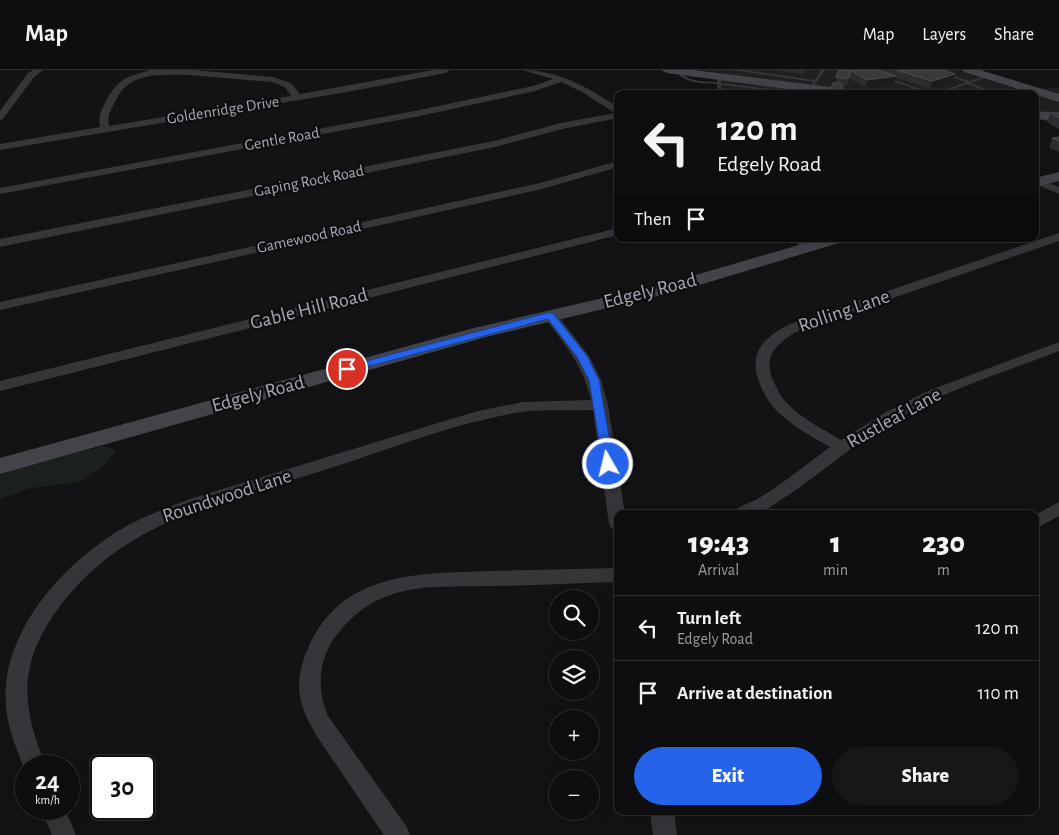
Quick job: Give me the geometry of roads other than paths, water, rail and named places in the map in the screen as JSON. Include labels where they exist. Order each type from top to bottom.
[{"type":"main road","points":[[671,71],[700,78],[719,86],[751,85],[826,90]]},
{"type":"main road","points":[[969,78],[987,76],[1033,90]]},
{"type":"main road","points":[[1039,92],[1059,98]]},
{"type":"main road","points":[[1039,116],[1059,118]]},
{"type":"main road","name":"Edgely Road","points":[[0,466],[472,335],[677,286],[804,243]]},
{"type":"street","points":[[0,117],[31,75],[39,70]]},
{"type":"street","name":"Goldenridge Drive","points":[[0,147],[297,97],[441,70]]},
{"type":"street","points":[[526,70],[562,79],[592,93],[614,110]]},
{"type":"street","points":[[105,129],[103,116],[118,87],[136,77],[152,74],[189,72],[273,80],[288,85],[297,97]]},
{"type":"street","name":"Gentle Road","points":[[0,191],[415,114],[527,90],[562,79]]},
{"type":"street","name":"Gaping Rock Road","points":[[0,243],[456,152],[614,114]]},
{"type":"street","name":"Gamewood Road","points":[[0,306],[542,186],[614,165]]},
{"type":"street","points":[[1044,177],[1059,191]]},
{"type":"street","name":"Gable Hill Road","points":[[0,386],[614,232]]},
{"type":"street","name":"Rolling Lane","points":[[842,447],[785,411],[772,395],[762,373],[761,362],[767,346],[774,338],[795,327],[1059,238]]},
{"type":"street","points":[[550,315],[586,362],[594,380],[600,405],[615,510]]},
{"type":"street","name":"Rustleaf Lane","points":[[748,510],[779,493],[842,447],[894,414],[938,393],[1059,346]]},
{"type":"street","name":"Roundwood Lane","points":[[31,755],[18,720],[17,703],[18,672],[26,648],[44,611],[69,578],[105,547],[120,537],[146,523],[206,500],[478,416],[522,407],[600,405]]},
{"type":"street","points":[[1039,520],[1059,508]]},
{"type":"street","points":[[398,835],[320,723],[312,705],[310,693],[311,671],[317,650],[333,624],[353,606],[376,592],[411,582],[614,575]]},
{"type":"street","points":[[662,815],[665,835]]},
{"type":"street","points":[[58,820],[64,835]]},
{"type":"lane","points":[[735,70],[812,88],[823,70]]},
{"type":"lane","points":[[932,70],[969,78],[987,90]]},
{"type":"lane","points":[[880,76],[921,90]]},
{"type":"lane","points":[[948,90],[969,78]]},
{"type":"lane","points":[[719,86],[734,90]]}]
